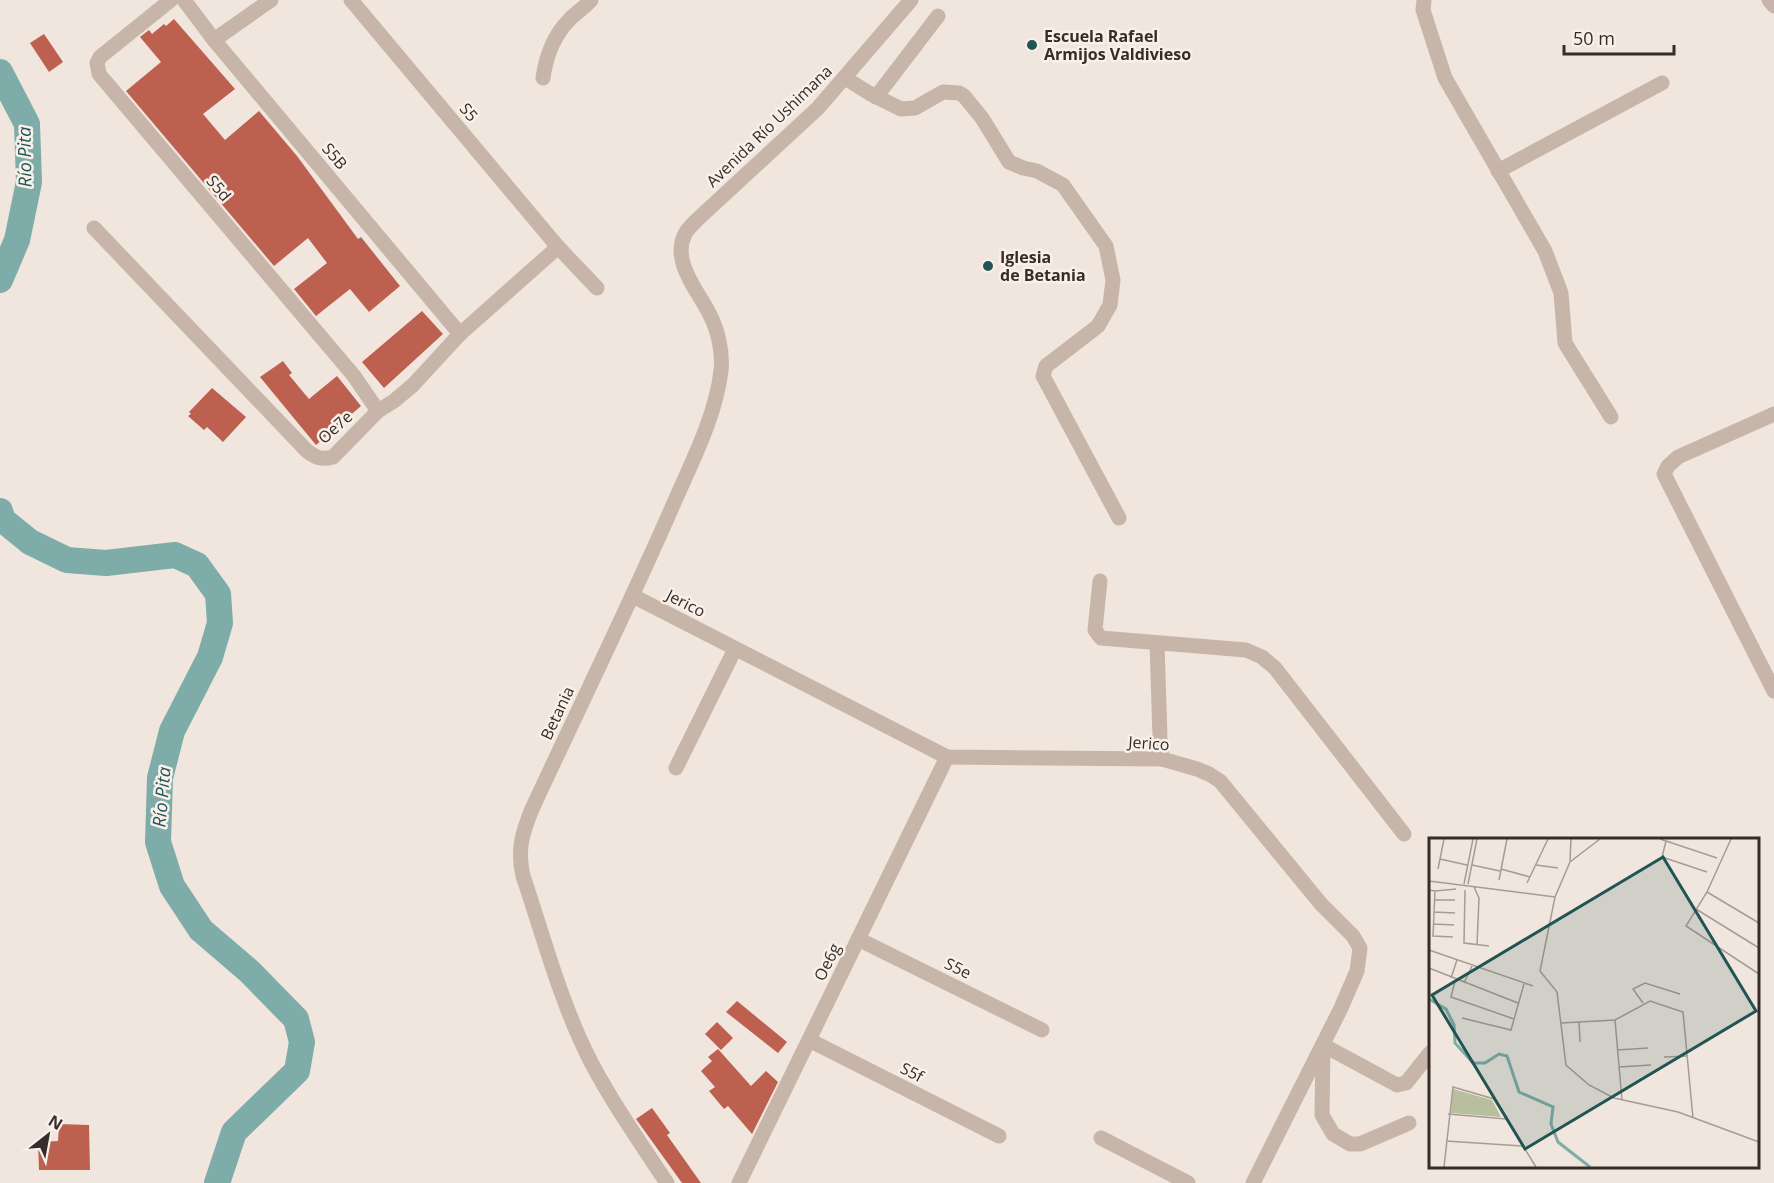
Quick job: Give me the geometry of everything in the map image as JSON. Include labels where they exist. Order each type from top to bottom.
[{"type":"street","name":"S5d","points":[[171,0],[100,57],[97,63],[99,74],[354,376],[378,411]]},
{"type":"street","name":"S5B","points":[[184,0],[214,40],[460,334]]},
{"type":"street","points":[[214,40],[271,0]]},
{"type":"street","name":"S5","points":[[351,0],[558,247],[597,288]]},
{"type":"street","points":[[543,78],[545,64],[554,40],[568,22],[591,0]]},
{"type":"street","name":"Avenida Río Ushimana","points":[[681,251],[684,235],[688,229],[818,108],[911,0]]},
{"type":"street","points":[[1424,0],[1423,10],[1445,78],[1545,251],[1561,293],[1565,343],[1611,417]]},
{"type":"street","points":[[1769,0],[1774,6]]},
{"type":"street","points":[[876,97],[938,16]]},
{"type":"street","points":[[845,78],[901,109],[915,108],[943,92],[959,93],[964,96],[982,118],[1009,162],[1037,171],[1063,185],[1106,246],[1113,280],[1110,305],[1098,326],[1046,366],[1043,376],[1119,518]]},
{"type":"street","points":[[1498,171],[1662,83]]},
{"type":"street","name":"Oe7e","points":[[94,228],[307,451],[316,458],[326,459],[333,457],[378,411],[413,385],[460,334],[558,247]]},
{"type":"street","name":"Betania","points":[[667,1183],[590,1061],[558,982],[519,860],[521,836],[532,809],[633,596],[699,444],[715,401],[722,357],[716,330],[710,314],[692,285],[681,251]]},
{"type":"street","points":[[1774,414],[1678,458],[1668,466],[1665,474],[1683,514],[1774,691]]},
{"type":"street","points":[[1100,581],[1095,630],[1101,638],[1246,650],[1262,657],[1275,668],[1404,834]]},
{"type":"street","name":"Jerico","points":[[633,596],[947,758],[1162,759],[1197,769],[1220,781],[1321,904],[1356,940],[1360,953],[1357,971],[1323,1045],[1253,1183]]},
{"type":"street","points":[[1157,643],[1162,759]]},
{"type":"street","points":[[676,768],[735,649]]},
{"type":"street","name":"Oe6g","points":[[739,1183],[947,758]]},
{"type":"street","name":"S5e","points":[[858,939],[1042,1030]]},
{"type":"street","name":"S5f","points":[[809,1040],[999,1136]]},
{"type":"street","points":[[1410,1123],[1360,1144],[1350,1144],[1333,1134],[1322,1115],[1323,1045],[1397,1085],[1406,1083],[1429,1055]]},
{"type":"street","points":[[1101,1138],[1188,1183]]},
{"type":"building","points":[[174,19],[235,89],[203,114],[225,140],[259,111],[297,156],[358,239],[361,237],[400,286],[369,312],[350,289],[316,316],[294,289],[327,263],[308,238],[274,266],[126,91],[161,62],[140,37],[149,30],[152,34]]},
{"type":"building","points":[[44,34],[63,62],[49,72],[30,43]]},
{"type":"building","points":[[422,311],[443,334],[384,388],[362,362]]},
{"type":"building","points":[[283,361],[292,373],[289,375],[309,399],[337,376],[361,406],[316,445],[260,377]]},
{"type":"building","points":[[212,388],[246,417],[223,442],[207,427],[204,430],[188,416],[191,414],[189,412]]},
{"type":"building","points":[[737,1001],[787,1042],[778,1053],[726,1012]]},
{"type":"building","points":[[717,1022],[733,1038],[721,1050],[705,1034]]},
{"type":"building","points":[[718,1049],[751,1086],[766,1071],[778,1082],[752,1134],[728,1106],[724,1109],[709,1091],[715,1087],[701,1071],[712,1061],[708,1057]]},
{"type":"building","points":[[652,1108],[670,1133],[667,1135],[701,1183],[682,1183],[636,1119]]},
{"type":"building","points":[[59,1124],[89,1125],[90,1170],[39,1170],[38,1142],[58,1141]]},
{"type":"waterway","name":"Río Pita","points":[[0,72],[27,124],[29,182],[17,240],[0,280]]},
{"type":"waterway","name":"Río Pita","points":[[0,511],[3,520],[30,542],[67,560],[106,563],[175,555],[197,565],[218,594],[220,623],[210,657],[172,731],[160,778],[158,842],[172,886],[201,930],[250,972],[296,1019],[302,1042],[297,1071],[234,1132],[217,1183]]},
{"type":"place","name":"Escuela Rafael Armijos Valdivieso","points":[[1032,45]]},
{"type":"place","name":"Iglesia de Betania","points":[[988,266]]}]
